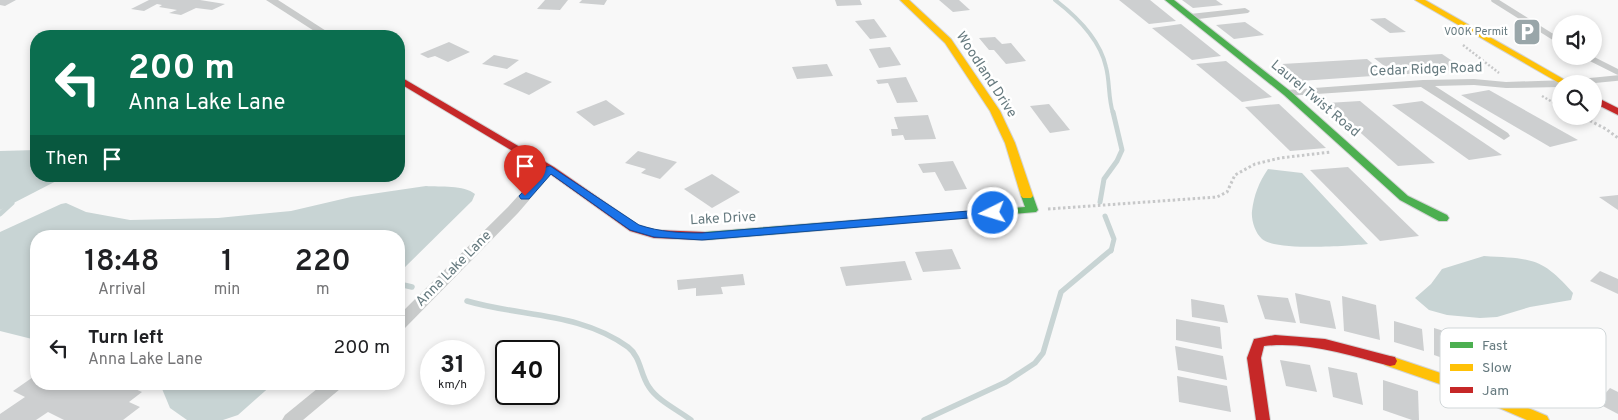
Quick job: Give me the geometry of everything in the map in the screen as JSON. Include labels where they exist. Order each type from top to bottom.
[{"type":"street","points":[[271,0],[319,30]]},
{"type":"street","name":"Woodland Drive","points":[[904,0],[948,41],[995,111],[1010,142],[1032,210]]},
{"type":"street","name":"Laurel Twist Road","points":[[1169,0],[1287,93],[1404,198],[1443,218]]},
{"type":"street","points":[[1419,0],[1552,75]]},
{"type":"street","points":[[1190,17],[1245,11]]},
{"type":"street","name":"Lake Drive","points":[[405,82],[550,169],[634,228],[654,234],[702,236],[1032,210]]},
{"type":"street","points":[[1423,83],[1504,136]]},
{"type":"street","name":"Cedar Ridge Road","points":[[1287,93],[1423,83],[1552,84]]},
{"type":"street","points":[[1602,103],[1618,112]]},
{"type":"street","name":"Anna Lake Lane","points":[[405,318],[513,210],[550,169]]},
{"type":"street","points":[[1263,420],[1254,358],[1259,342],[1275,338],[1360,353],[1440,378]]},
{"type":"street","points":[[291,420],[327,390]]},
{"type":"street","points":[[1513,408],[1542,420]]},
{"type":"lane","points":[[1494,0],[1552,36]]},
{"type":"lane","points":[[1602,64],[1618,72]]},
{"type":"lane","points":[[1602,80],[1618,78]]},
{"type":"path","points":[[1463,45],[1504,76]]},
{"type":"path","points":[[1540,95],[1552,101]]},
{"type":"path","points":[[1599,125],[1618,138]]},
{"type":"path","points":[[1032,210],[1217,197],[1226,192],[1233,176],[1248,165],[1295,156],[1352,150]]},
{"type":"shaded area","points":[[30,150],[30,182],[54,182],[0,210],[0,151]]},
{"type":"shaded area","points":[[1268,169],[1302,173],[1368,244],[1296,246],[1270,243],[1262,239],[1254,226],[1252,211],[1257,189]]},
{"type":"shaded area","points":[[426,186],[465,189],[475,194],[472,201],[405,267],[405,230],[30,230],[30,338],[0,331],[0,232],[61,204],[66,203],[86,212],[130,220],[218,218],[291,211],[351,197]]},
{"type":"shaded area","points":[[1484,256],[1524,259],[1543,266],[1562,281],[1573,293],[1571,300],[1530,307],[1497,317],[1480,318],[1447,315],[1429,310],[1415,298],[1431,284],[1442,269]]},
{"type":"shaded area","points":[[162,390],[266,390],[238,415],[223,420],[187,420],[170,408]]},
{"type":"building","points":[[0,0],[16,0],[5,6],[0,5]]},
{"type":"building","points":[[149,0],[200,0],[225,4],[212,10],[196,8],[181,15],[169,13],[177,10],[159,7],[162,5],[157,4],[144,11],[131,9]]},
{"type":"building","points":[[545,0],[568,0],[560,10],[537,9]]},
{"type":"building","points":[[582,0],[607,0],[604,5],[579,3]]},
{"type":"building","points":[[835,0],[860,0],[862,5],[837,6]]},
{"type":"building","points":[[939,0],[959,0],[970,10],[953,12]]},
{"type":"building","points":[[1119,0],[1150,0],[1176,21],[1149,24]]},
{"type":"building","points":[[1182,0],[1216,0],[1223,5],[1193,8]]},
{"type":"building","points":[[1385,18],[1406,32],[1390,33],[1370,19]]},
{"type":"building","points":[[874,19],[887,37],[870,39],[855,21]]},
{"type":"building","points":[[1245,22],[1264,35],[1234,39],[1216,25]]},
{"type":"building","points":[[1181,24],[1221,56],[1192,60],[1152,28]]},
{"type":"building","points":[[995,37],[1002,44],[1011,43],[1026,61],[1006,64],[994,50],[989,50],[979,38]]},
{"type":"building","points":[[449,42],[470,52],[448,62],[435,56],[428,58],[420,54]]},
{"type":"building","points":[[890,47],[901,65],[879,68],[869,49]]},
{"type":"building","points":[[1442,54],[1464,69],[1396,75],[1374,58]]},
{"type":"building","points":[[494,55],[519,60],[507,69],[482,64]]},
{"type":"building","points":[[1367,59],[1387,75],[1300,81],[1282,64]]},
{"type":"building","points":[[1226,61],[1272,97],[1242,102],[1196,64]]},
{"type":"building","points":[[827,64],[833,76],[797,79],[792,67]]},
{"type":"building","points":[[526,72],[552,82],[529,95],[503,84]]},
{"type":"building","points":[[906,77],[918,102],[897,103],[888,83],[878,84],[876,80]]},
{"type":"building","points":[[1489,90],[1578,140],[1550,147],[1461,95]]},
{"type":"building","points":[[606,100],[625,114],[594,126],[576,112]]},
{"type":"building","points":[[1360,101],[1435,163],[1398,166],[1327,103]]},
{"type":"building","points":[[1422,101],[1502,155],[1469,160],[1392,105]]},
{"type":"building","points":[[1049,104],[1070,130],[1050,133],[1030,106]]},
{"type":"building","points":[[1279,104],[1326,148],[1290,151],[1245,107]]},
{"type":"building","points":[[928,115],[936,139],[905,140],[903,135],[892,136],[891,129],[898,129],[894,117]]},
{"type":"building","points":[[638,151],[677,162],[660,179],[641,173],[646,169],[625,163]]},
{"type":"building","points":[[953,161],[967,189],[945,191],[935,172],[923,173],[918,164]]},
{"type":"building","points":[[1348,167],[1419,236],[1380,241],[1310,170]]},
{"type":"building","points":[[712,174],[740,192],[712,208],[684,189]]},
{"type":"building","points":[[1618,195],[1618,210],[1599,197]]},
{"type":"building","points":[[952,249],[961,269],[923,272],[915,252]]},
{"type":"building","points":[[905,261],[912,280],[846,286],[840,267]]},
{"type":"building","points":[[1600,271],[1618,279],[1618,294],[1590,281]]},
{"type":"building","points":[[743,274],[745,285],[721,287],[723,294],[696,296],[696,288],[678,290],[677,280]]},
{"type":"building","points":[[1295,293],[1330,301],[1336,329],[1300,323]]},
{"type":"building","points":[[1257,295],[1288,298],[1296,323],[1265,319]]},
{"type":"building","points":[[1342,296],[1376,305],[1380,340],[1344,331]]},
{"type":"building","points":[[1191,299],[1224,305],[1228,323],[1192,317]]},
{"type":"building","points":[[1176,319],[1220,327],[1222,349],[1176,340]]},
{"type":"building","points":[[1394,321],[1422,329],[1424,351],[1394,342]]},
{"type":"building","points":[[1434,328],[1440,330],[1440,357],[1434,355]]},
{"type":"building","points":[[1175,346],[1223,356],[1227,380],[1178,370]]},
{"type":"building","points":[[1280,360],[1310,365],[1317,392],[1286,386]]},
{"type":"building","points":[[1328,367],[1357,373],[1363,405],[1333,397]]},
{"type":"building","points":[[1177,376],[1227,386],[1231,412],[1179,402]]},
{"type":"building","points":[[30,379],[30,390],[138,390],[142,392],[129,402],[140,407],[123,420],[64,420],[48,412],[36,420],[0,420],[0,414],[25,397],[13,391]]},
{"type":"building","points":[[1383,380],[1418,391],[1419,420],[1412,420],[1383,410]]},
{"type":"building","points":[[1610,388],[1618,392],[1618,414],[1606,408],[1606,393]]},
{"type":"waterway","points":[[1055,0],[1079,21],[1098,47],[1106,67],[1113,113]]},
{"type":"waterway","points":[[1100,202],[1104,179],[1117,161],[1122,150],[1113,112]]},
{"type":"waterway","points":[[0,214],[12,203]]},
{"type":"waterway","points":[[1105,216],[1114,239],[1111,251]]},
{"type":"waterway","points":[[924,420],[1006,382],[1035,363],[1043,353],[1061,292],[1111,250]]},
{"type":"waterway","points":[[405,285],[412,287]]},
{"type":"waterway","points":[[467,301],[570,321],[610,336],[628,347],[636,356],[646,382],[653,392],[691,420]]},
{"type":"traffic: fast","points":[[1169,0],[1287,93],[1404,198],[1443,218]]},
{"type":"traffic: fast","points":[[705,236],[1032,210],[1027,196]]},
{"type":"traffic: slow","points":[[904,0],[948,41],[995,111],[1010,143],[1027,196]]},
{"type":"traffic: slow","points":[[1419,0],[1552,75]]},
{"type":"traffic: slow","points":[[1390,361],[1440,378]]},
{"type":"traffic: slow","points":[[1514,408],[1542,420]]},
{"type":"traffic: jam","points":[[405,83],[550,169],[634,228],[654,234],[705,236]]},
{"type":"traffic: jam","points":[[1602,103],[1618,112]]},
{"type":"traffic: jam","points":[[1263,420],[1254,358],[1259,342],[1291,340],[1325,344],[1390,361]]},
{"type":"place","name":"V00K Permit","points":[[1527,32]]},
{"type":"route","points":[[525,196],[550,169],[634,228],[654,234],[675,236],[702,236],[993,213]]}]
